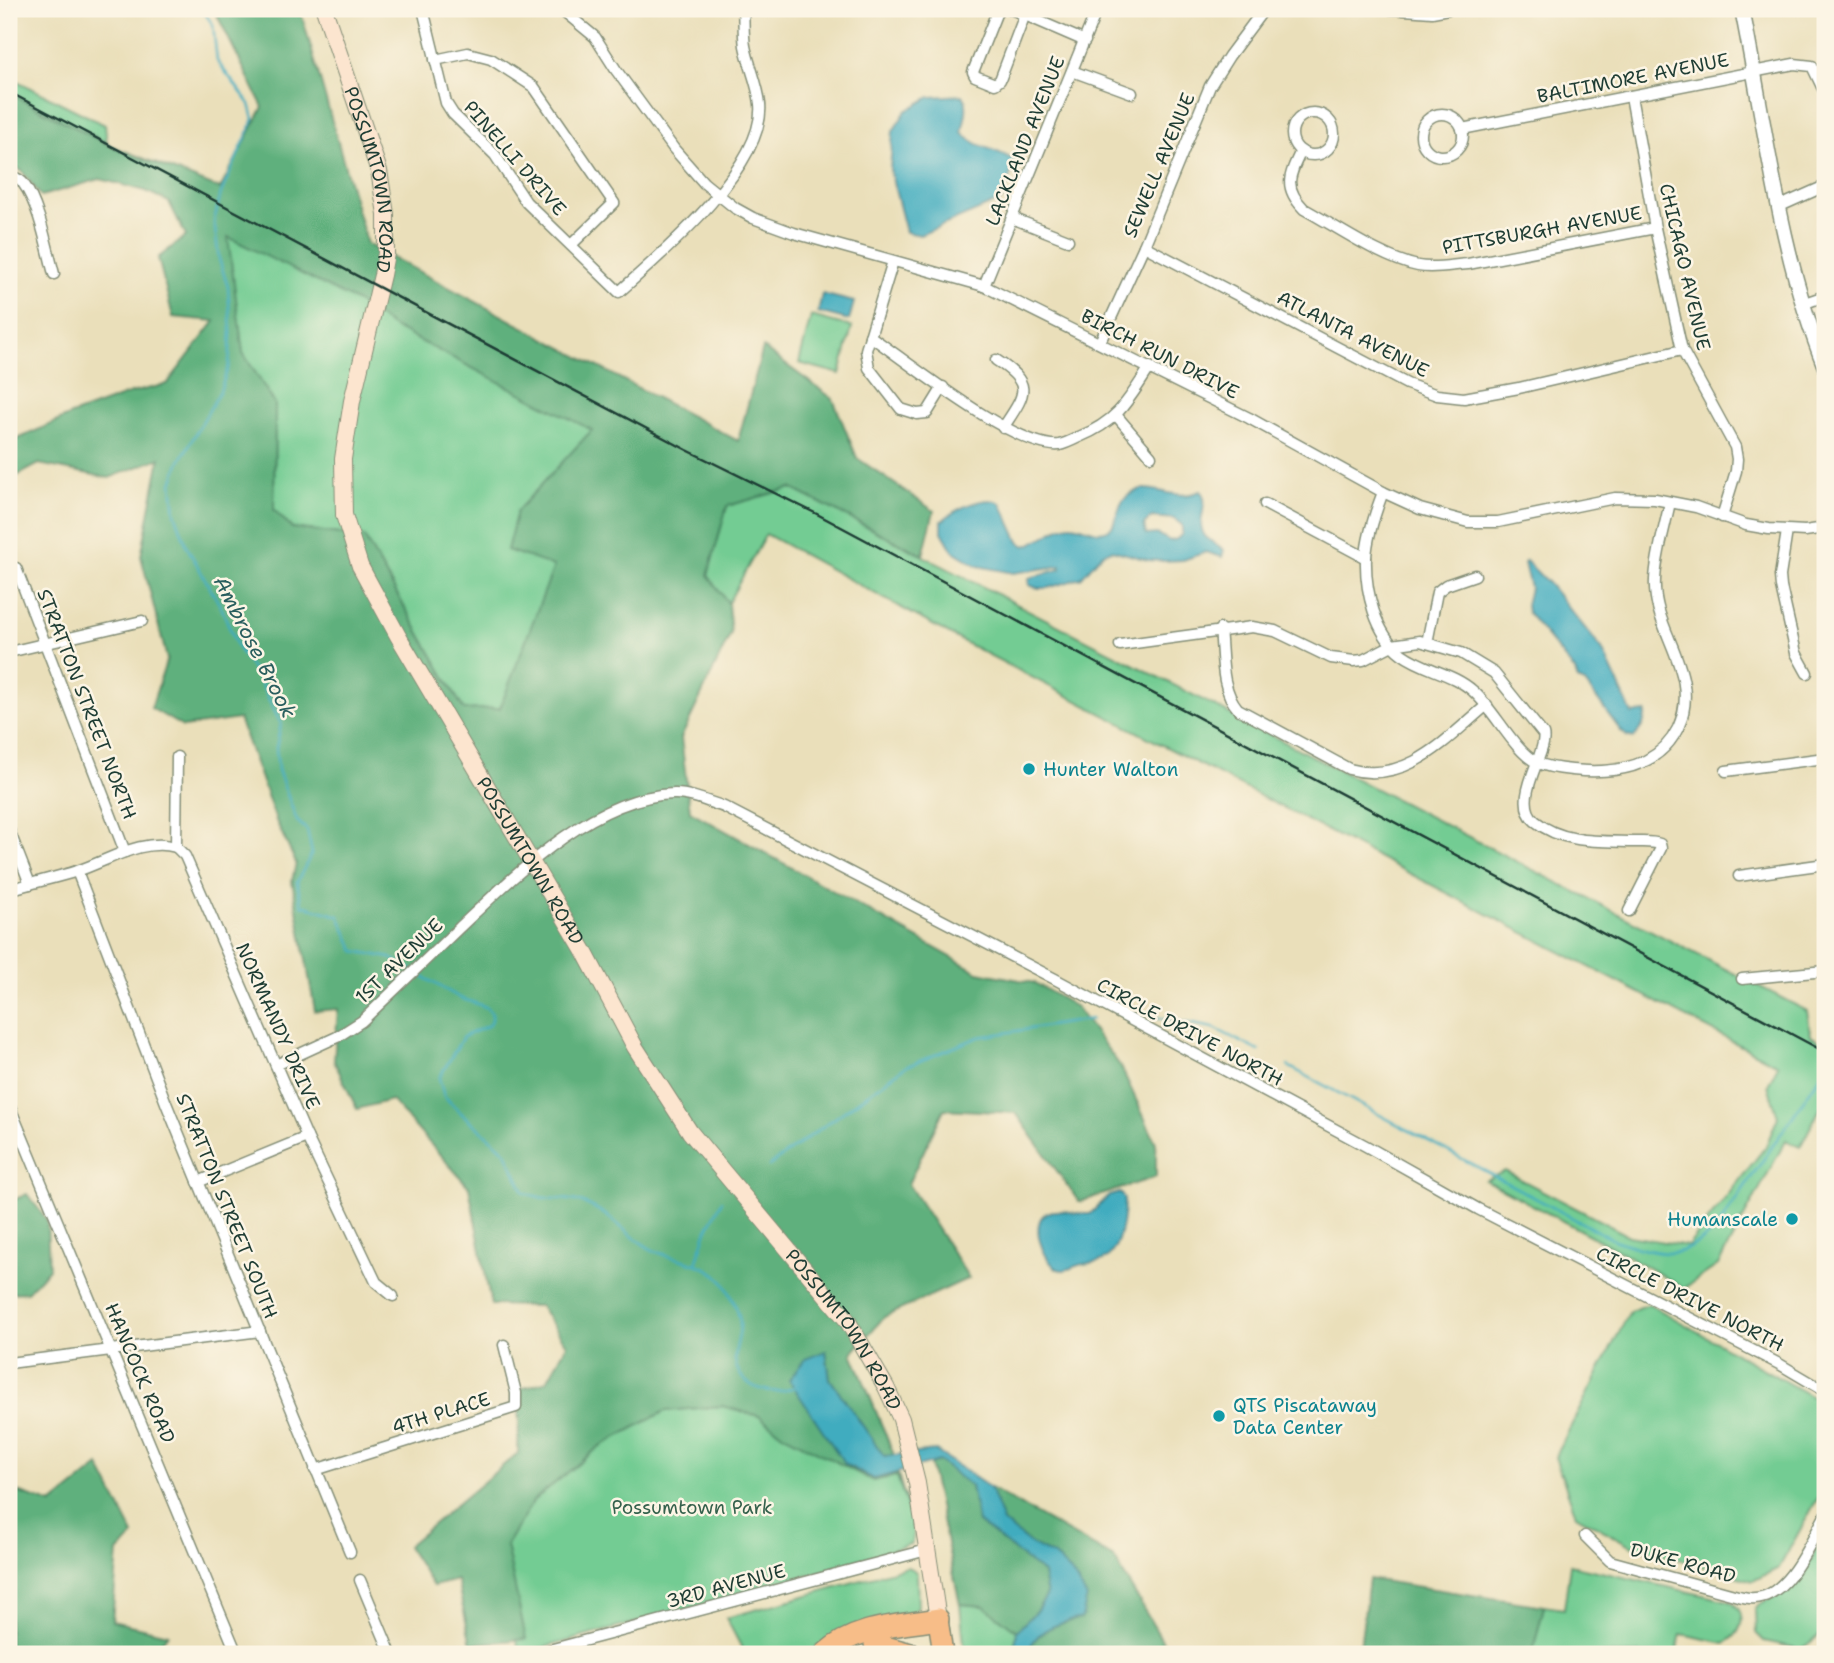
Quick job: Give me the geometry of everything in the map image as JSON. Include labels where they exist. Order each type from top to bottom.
[{"type":"highway","points":[[844,1654],[939,1626]]},
{"type":"highway","points":[[825,1654],[838,1643],[863,1632],[939,1626]]},
{"type":"highway","name":"POSSUMTOWN ROAD","points":[[939,1626],[943,1654]]},
{"type":"highway","points":[[875,1644],[912,1654]]},
{"type":"main road","name":"POSSUMTOWN ROAD","points":[[324,9],[379,171],[386,214],[386,253],[352,401],[342,459],[344,516],[360,566],[583,949],[635,1047],[690,1132],[848,1320],[886,1387],[901,1419],[917,1483],[939,1626]]},
{"type":"street","name":"PINELLI DRIVE","points":[[423,9],[446,103],[453,114],[495,155],[526,202],[619,292],[685,233],[718,194]]},
{"type":"street","name":"BIRCH RUN DRIVE","points":[[561,9],[595,37],[674,149],[704,183],[735,208],[753,218],[794,233],[984,286],[1249,418],[1383,492],[1420,509],[1468,522],[1498,523],[1615,498],[1655,499],[1696,507],[1746,525],[1787,531],[1825,527]]},
{"type":"street","points":[[718,194],[758,134],[761,105],[746,46],[743,9]]},
{"type":"street","points":[[998,9],[973,72],[975,76],[995,84],[1000,80],[1026,12]]},
{"type":"street","points":[[1011,9],[1026,12],[1085,41]]},
{"type":"street","name":"LACKLAND AVENUE","points":[[984,286],[1097,9]]},
{"type":"street","name":"SEWELL AVENUE","points":[[1100,342],[1144,246],[1210,86],[1264,9]]},
{"type":"street","points":[[1390,9],[1433,12],[1448,9]]},
{"type":"street","points":[[1742,9],[1778,207],[1802,304],[1825,367]]},
{"type":"street","points":[[435,60],[468,53],[491,59],[534,87],[614,203],[570,245]]},
{"type":"street","name":"BALTIMORE AVENUE","points":[[1462,130],[1794,64],[1812,66],[1825,93]]},
{"type":"street","points":[[1072,71],[1132,93]]},
{"type":"street","name":"CHICAGO AVENUE","points":[[1631,96],[1682,350],[1735,447],[1736,471],[1722,517]]},
{"type":"street","name":"PITTSBURGH AVENUE","points":[[1301,150],[1291,173],[1290,184],[1293,198],[1304,209],[1390,256],[1418,266],[1468,264],[1656,228]]},
{"type":"street","points":[[9,175],[22,182],[30,198],[42,227],[54,274]]},
{"type":"street","points":[[1778,207],[1825,186]]},
{"type":"street","points":[[1012,218],[1068,240]]},
{"type":"street","name":"ATLANTA AVENUE","points":[[1144,246],[1407,384],[1437,395],[1464,398],[1519,388],[1682,350]]},
{"type":"street","points":[[893,261],[866,350],[869,368],[901,409],[917,414],[927,413],[943,387]]},
{"type":"street","points":[[1802,304],[1825,296]]},
{"type":"street","points":[[870,336],[1003,428],[1040,444],[1061,445],[1088,433],[1116,415],[1150,368]]},
{"type":"street","points":[[996,360],[1014,372],[1022,383],[1023,391],[1003,428]]},
{"type":"street","points":[[1116,415],[1151,456]]},
{"type":"street","points":[[1383,492],[1366,558],[1373,611],[1392,645],[1404,656],[1472,690],[1536,762],[1559,769],[1583,771],[1630,768],[1648,761],[1676,731],[1683,714],[1686,696],[1682,673],[1657,601],[1655,580],[1670,502]]},
{"type":"street","points":[[1265,504],[1366,558]]},
{"type":"street","points":[[1787,531],[1780,576],[1781,587],[1796,653],[1807,673]]},
{"type":"street","name":"STRATTON STREET NORTH","points":[[16,568],[125,852]]},
{"type":"street","points":[[1427,643],[1437,592],[1446,585],[1475,575]]},
{"type":"street","points":[[9,652],[142,621]]},
{"type":"street","points":[[1120,645],[1220,629],[1263,628],[1343,661],[1363,660],[1392,645],[1420,641],[1461,653],[1494,673],[1543,734],[1544,743],[1530,780],[1528,810],[1533,819],[1575,840],[1661,844],[1629,911]]},
{"type":"street","points":[[1220,629],[1230,701],[1238,709],[1349,769],[1362,772],[1390,771],[1413,764],[1487,705]]},
{"type":"street","points":[[9,890],[77,871],[154,844],[164,843],[176,847],[177,757]]},
{"type":"street","points":[[1726,771],[1825,758]]},
{"type":"street","name":"CIRCLE DRIVE NORTH","points":[[531,861],[609,811],[642,797],[676,793],[724,807],[1050,976],[1478,1209],[1781,1365],[1825,1391]]},
{"type":"street","points":[[9,830],[30,884]]},
{"type":"street","name":"NORMANDY DRIVE","points":[[176,847],[185,856],[307,1137],[376,1282],[393,1296]]},
{"type":"street","name":"1ST AVENUE","points":[[276,1065],[337,1037],[362,1021],[531,861]]},
{"type":"street","points":[[1739,876],[1825,864]]},
{"type":"street","name":"STRATTON STREET SOUTH","points":[[77,871],[198,1182],[350,1552]]},
{"type":"street","points":[[1742,979],[1825,971]]},
{"type":"street","name":"HANCOCK ROAD","points":[[9,1105],[14,1130],[112,1350],[237,1654]]},
{"type":"street","points":[[198,1182],[307,1137]]},
{"type":"street","points":[[9,1363],[260,1331]]},
{"type":"street","name":"4TH PLACE","points":[[315,1470],[516,1407],[516,1393],[504,1345]]},
{"type":"street","name":"DUKE ROAD","points":[[1585,1536],[1610,1562],[1757,1599],[1772,1593],[1796,1569],[1825,1516]]},
{"type":"street","name":"3RD AVENUE","points":[[534,1654],[927,1550]]},
{"type":"street","points":[[360,1580],[391,1654]]},
{"type":"green space","points":[[214,9],[300,9],[367,244],[738,441],[763,348],[833,399],[857,458],[934,511],[923,555],[791,488],[727,506],[708,575],[728,603],[731,633],[681,738],[690,811],[978,972],[1035,983],[1076,1007],[1121,1067],[1156,1143],[1156,1177],[1079,1202],[1016,1113],[944,1109],[908,1184],[969,1278],[884,1317],[852,1353],[894,1455],[884,1456],[830,1379],[826,1351],[811,1412],[845,1464],[874,1479],[898,1474],[911,1519],[897,1476],[873,1481],[784,1435],[759,1416],[722,1406],[665,1411],[600,1446],[534,1500],[506,1545],[526,1639],[471,1644],[457,1580],[433,1586],[407,1546],[518,1453],[520,1389],[547,1381],[567,1345],[540,1306],[491,1305],[469,1187],[391,1100],[357,1109],[334,1061],[338,1009],[315,1011],[292,881],[296,863],[277,823],[239,719],[183,727],[151,708],[167,659],[141,556],[160,458],[109,478],[39,464],[9,480],[9,443],[71,415],[131,393],[167,384],[215,321],[173,317],[158,258],[186,236],[169,202],[146,191],[100,179],[41,196],[22,171],[9,164],[9,93],[107,144],[220,189],[263,107]],"holes":[[[228,237],[356,301],[393,327],[592,430],[517,511],[507,550],[554,566],[500,708],[464,710],[364,537],[292,528],[274,510],[275,404],[243,353]]]},
{"type":"green space","points":[[9,77],[105,125],[107,143],[9,93]]},
{"type":"green space","points":[[227,236],[356,301],[393,327],[593,430],[517,511],[555,565],[501,708],[464,710],[364,537],[292,528],[274,510],[275,404],[243,353]]},
{"type":"green space","points":[[811,316],[852,327],[840,374],[799,363]]},
{"type":"green space","points":[[791,488],[1807,1011],[1811,1036],[1825,1044],[1825,1106],[1822,1105],[1800,1147],[1786,1140],[1718,1265],[1684,1288],[1485,1180],[1505,1171],[1629,1236],[1688,1246],[1766,1146],[1778,1117],[1768,1085],[1778,1065],[964,642],[766,534],[728,603],[708,576],[727,506]]},
{"type":"green space","points":[[27,1194],[47,1220],[49,1269],[27,1292],[9,1293],[9,1202]]},
{"type":"green space","points":[[1649,1304],[1825,1404],[1825,1485],[1779,1568],[1753,1581],[1630,1545],[1576,1515],[1555,1457],[1630,1311]]},
{"type":"green space","name":"Possumtown Park","points":[[722,1406],[759,1416],[784,1435],[897,1476],[912,1520],[911,1544],[780,1584],[519,1654],[505,1545],[534,1500],[600,1446],[665,1411]]},
{"type":"green space","points":[[939,1461],[971,1486],[978,1522],[1043,1573],[1047,1595],[1017,1631],[984,1606],[960,1604],[930,1464]]},
{"type":"green space","points":[[99,1466],[134,1535],[118,1552],[112,1621],[168,1634],[153,1654],[9,1654],[9,1489],[52,1504]]},
{"type":"green space","points":[[990,1488],[1114,1558],[1170,1654],[1028,1654],[1031,1645],[1049,1628],[1082,1618],[1071,1572],[1054,1556],[1029,1543],[1003,1522]]},
{"type":"green space","points":[[1818,1544],[1825,1545],[1823,1633],[1801,1649],[1764,1641],[1756,1633],[1755,1610],[1763,1602],[1797,1583]]},
{"type":"green space","points":[[1570,1565],[1729,1601],[1739,1611],[1739,1629],[1725,1643],[1681,1634],[1676,1654],[1532,1654],[1544,1606],[1564,1609]]},
{"type":"green space","points":[[907,1567],[917,1574],[918,1607],[906,1618],[818,1654],[745,1654],[726,1618]]},
{"type":"green space","points":[[1369,1579],[1544,1606],[1532,1654],[1359,1654]]},
{"type":"green space","points":[[960,1604],[984,1606],[1017,1631],[1014,1654],[965,1654]]},
{"type":"water","points":[[963,95],[966,109],[962,132],[974,142],[1015,161],[1002,200],[920,235],[906,232],[890,170],[893,131],[906,111],[930,97]]},
{"type":"water","points":[[822,294],[854,302],[849,320],[818,312]]},
{"type":"water","points":[[1141,489],[1185,495],[1200,491],[1204,501],[1202,530],[1207,538],[1224,550],[1222,557],[1206,552],[1183,560],[1162,561],[1112,550],[1103,553],[1081,578],[1048,588],[1037,588],[1029,585],[1029,578],[1061,569],[1061,566],[1013,573],[978,566],[953,551],[942,532],[942,521],[948,516],[970,504],[987,500],[1001,503],[1019,542],[1025,546],[1070,525],[1102,532],[1112,527],[1123,500]],"holes":[[[1152,517],[1174,519],[1182,525],[1182,534],[1177,539],[1170,541],[1157,534],[1146,535],[1144,524]]]},
{"type":"water","points":[[1526,561],[1549,584],[1602,649],[1632,714],[1646,712],[1643,725],[1634,738],[1621,731],[1585,683],[1578,680],[1575,671],[1527,612],[1530,588],[1524,563]]},
{"type":"water","points":[[1120,1193],[1124,1198],[1122,1222],[1118,1240],[1110,1254],[1102,1261],[1066,1270],[1053,1265],[1040,1242],[1038,1233],[1041,1218],[1052,1211],[1090,1214],[1109,1196]]},
{"type":"water","points":[[826,1351],[830,1379],[884,1456],[936,1451],[990,1488],[1003,1522],[1029,1543],[1054,1556],[1071,1572],[1087,1597],[1082,1618],[1049,1628],[1031,1645],[1028,1654],[1014,1654],[1017,1631],[1047,1595],[1043,1573],[978,1522],[971,1486],[939,1461],[874,1479],[845,1464],[789,1380],[805,1359]]},
{"type":"waterway","name":"Ambrose Brook","points":[[202,9],[213,25],[217,61],[250,104],[254,119],[221,193],[214,221],[219,259],[228,287],[231,332],[229,365],[220,391],[179,463],[172,483],[175,513],[187,547],[222,609],[237,646],[259,680],[281,724],[276,748],[278,770],[297,821],[307,830],[312,853],[297,882],[302,905],[339,916],[355,951],[391,958],[412,970]]},
{"type":"waterway","name":"Ambrose Brook","points":[[418,974],[460,998],[486,1007],[492,1014],[489,1025],[463,1037],[439,1078],[444,1096],[506,1152],[524,1192],[537,1197],[576,1201],[587,1205],[657,1252],[707,1268],[720,1278],[727,1288],[739,1317],[735,1359],[742,1377],[749,1384],[768,1391],[787,1390],[796,1386]]},
{"type":"waterway","points":[[1154,1017],[1214,1028],[1259,1051]]},
{"type":"waterway","points":[[769,1166],[905,1067],[979,1037],[1092,1019]]},
{"type":"waterway","points":[[1288,1066],[1614,1240],[1663,1253],[1689,1248],[1716,1229],[1825,1069]]},
{"type":"waterway","points":[[696,1263],[707,1230],[722,1201]]},
{"type":"railway","points":[[9,92],[687,450],[815,513],[1825,1052]]},
{"type":"place","name":"Hunter Walton","points":[[1029,769]]},
{"type":"place","name":"Humanscale","points":[[1792,1219]]},
{"type":"place","name":"QTS Piscataway Data Center","points":[[1219,1416]]}]
